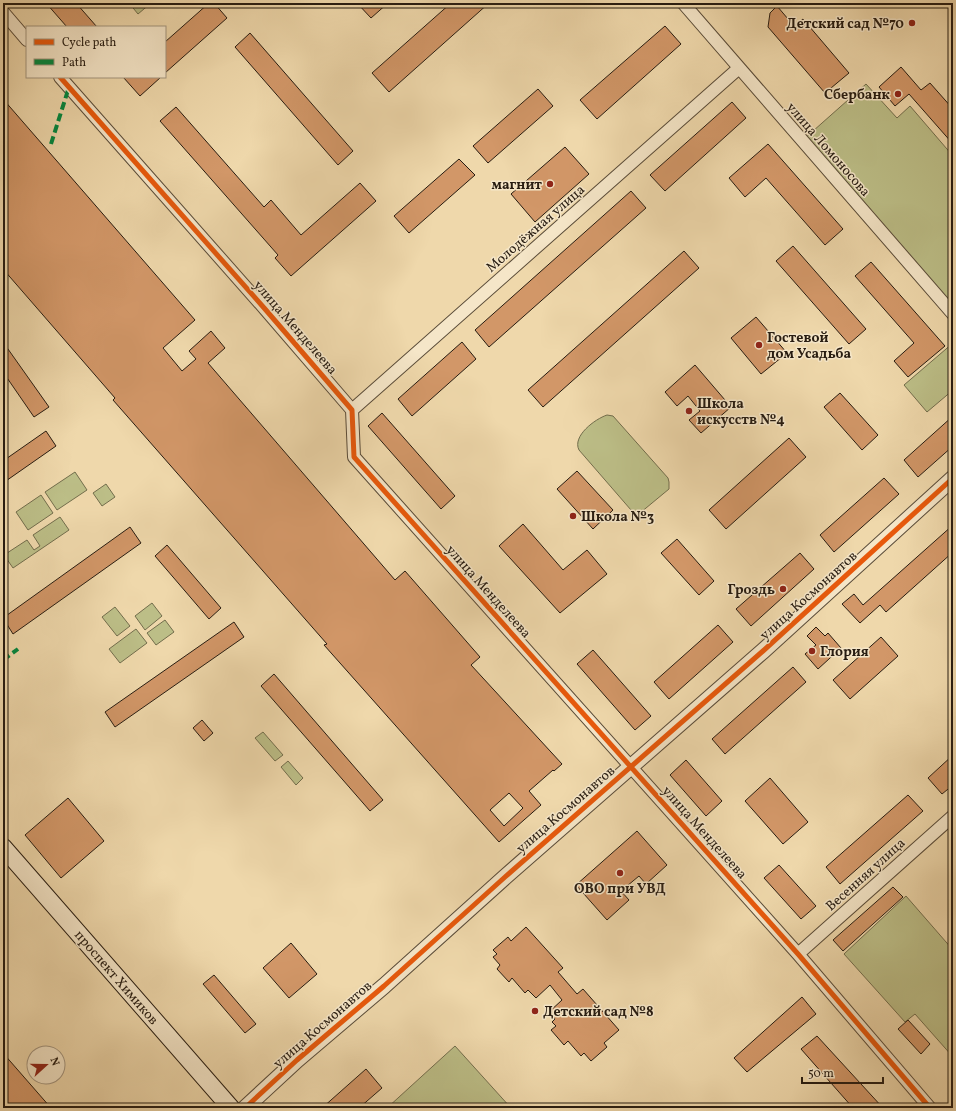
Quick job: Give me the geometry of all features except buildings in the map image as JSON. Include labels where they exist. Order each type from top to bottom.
[{"type":"main road","name":"проспект Химиков","points":[[3,847],[231,1108]]},
{"type":"street","name":"улица Ломоносова","points":[[683,3],[953,314]]},
{"type":"street","points":[[3,12],[26,39]]},
{"type":"street","name":"Молодёжная улица","points":[[352,410],[739,68]]},
{"type":"street","name":"улица Менделеева","points":[[61,78],[352,410],[354,457],[798,954],[930,1108]]},
{"type":"street","name":"улица Космонавтов","points":[[245,1108],[297,1060],[384,986],[505,877],[763,651],[953,478]]},
{"type":"street","name":"Весенняя улица","points":[[798,954],[953,816]]},
{"type":"green space","points":[[129,3],[151,3],[138,14]]},
{"type":"green space","points":[[866,84],[897,118],[910,106],[953,156],[953,310],[804,139]]},
{"type":"green space","points":[[953,343],[953,390],[927,412],[904,385]]},
{"type":"green space","points":[[607,415],[613,416],[668,478],[669,489],[640,513],[631,510],[579,450],[579,439],[586,429],[597,420]]},
{"type":"green space","points":[[75,472],[87,490],[57,510],[45,492]]},
{"type":"green space","points":[[106,484],[115,497],[102,506],[93,493]]},
{"type":"green space","points":[[41,495],[53,513],[28,530],[16,512]]},
{"type":"green space","points":[[60,517],[69,530],[13,568],[4,555],[27,540],[34,550],[40,546],[33,535]]},
{"type":"green space","points":[[152,603],[162,616],[145,630],[135,616]]},
{"type":"green space","points":[[115,607],[130,626],[117,636],[102,617]]},
{"type":"green space","points":[[165,620],[174,632],[156,645],[147,633]]},
{"type":"green space","points":[[136,629],[147,643],[120,663],[109,649]]},
{"type":"green space","points":[[263,732],[283,755],[275,761],[255,738]]},
{"type":"green space","points":[[288,761],[303,778],[296,785],[281,767]]},
{"type":"green space","points":[[906,896],[953,950],[953,1057],[915,1014],[905,1022],[844,954]]},
{"type":"green space","points":[[455,1046],[511,1108],[387,1108]]},
{"type":"marked path","points":[[51,144],[69,87]]},
{"type":"marked path","points":[[3,660],[18,649]]},
{"type":"cycle path","points":[[61,78],[352,410],[354,457],[798,954],[930,1108]]},
{"type":"cycle path","points":[[245,1108],[297,1060],[384,986],[505,877],[763,651],[953,478]]},
{"type":"place","name":"Детский сад №70","points":[[912,23]]},
{"type":"place","name":"Сбербанк","points":[[898,94]]},
{"type":"place","name":"магнит","points":[[550,184]]},
{"type":"place","name":"Гостевой дом Усадьба","points":[[759,345]]},
{"type":"place","name":"Школа искусств №4","points":[[689,411]]},
{"type":"place","name":"Школа №3","points":[[573,516]]},
{"type":"place","name":"Гроздь","points":[[783,589]]},
{"type":"place","name":"Глория","points":[[812,651]]},
{"type":"place","name":"ОВО при УВД","points":[[620,873]]},
{"type":"place","name":"Детский сад №8","points":[[535,1011]]}]
